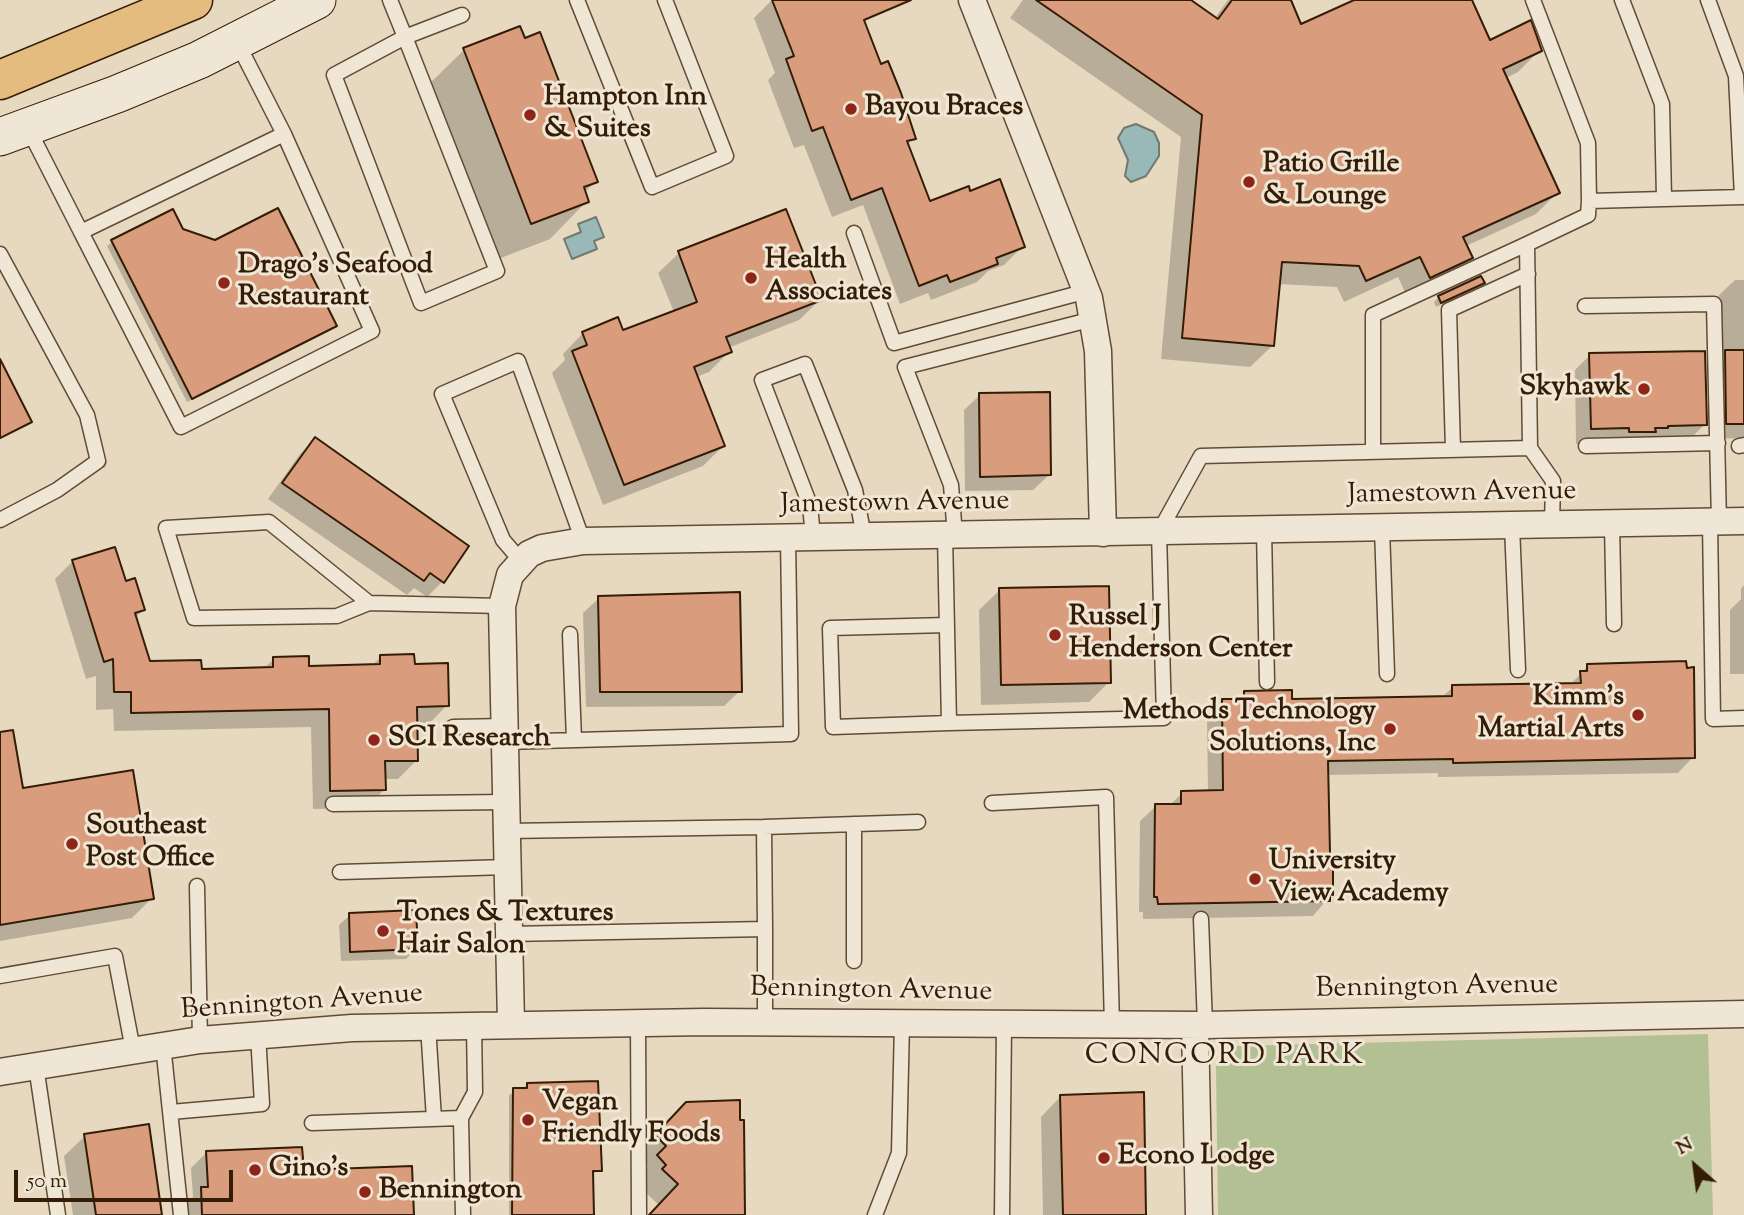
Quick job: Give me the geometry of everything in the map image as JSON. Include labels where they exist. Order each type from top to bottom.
[{"type":"highway","points":[[0,80],[192,0]]},
{"type":"street","points":[[14,132],[117,94],[237,41],[317,0]]},
{"type":"street","points":[[972,0],[1087,291],[1098,351],[1103,533]]},
{"type":"street","name":"Jamestown Avenue","points":[[521,561],[542,548],[583,541],[1725,522]]},
{"type":"street","points":[[511,1024],[502,606],[510,575],[521,561]]},
{"type":"street","name":"Bennington Avenue","points":[[0,1072],[200,1040],[258,1034],[428,1026],[765,1022],[1200,1025],[1744,1014]]},
{"type":"street","points":[[1199,1215],[1200,1025]]},
{"type":"lane","points":[[390,0],[405,37],[498,271],[421,303],[334,75],[405,37],[462,15]]},
{"type":"lane","points":[[577,0],[652,187],[726,156],[665,0]]},
{"type":"lane","points":[[1373,452],[1373,315],[1587,215],[1588,143],[1533,0]]},
{"type":"lane","points":[[1622,0],[1662,104],[1664,199]]},
{"type":"lane","points":[[1588,201],[1743,197],[1736,76],[1708,0]]},
{"type":"lane","points":[[14,132],[81,232],[181,427],[372,331],[284,134],[237,41]]},
{"type":"lane","points":[[81,232],[284,134]]},
{"type":"lane","points":[[854,233],[894,343],[1087,291]]},
{"type":"lane","points":[[1527,244],[1530,448],[1553,481],[1552,525]]},
{"type":"lane","points":[[0,254],[87,415],[98,461],[57,491],[0,520]]},
{"type":"lane","points":[[1453,450],[1449,310],[1528,274]]},
{"type":"lane","points":[[1585,306],[1714,304],[1718,443],[1725,522],[1713,719],[1744,718]]},
{"type":"lane","points":[[949,723],[947,625],[951,485],[905,367],[1093,319]]},
{"type":"lane","points":[[521,561],[503,540],[442,394],[517,362],[583,541]]},
{"type":"lane","points":[[453,727],[574,740],[791,734],[800,537],[810,505],[762,380],[805,364],[855,490],[864,536]]},
{"type":"lane","points":[[1586,446],[1718,443]]},
{"type":"lane","points":[[947,625],[831,628],[833,727],[1164,718],[1159,532],[1201,456],[1530,448]]},
{"type":"lane","points":[[369,603],[269,523],[166,528],[194,618],[338,616],[369,603],[502,606]]},
{"type":"lane","points":[[1612,524],[1614,624]]},
{"type":"lane","points":[[1512,526],[1518,670]]},
{"type":"lane","points":[[1382,528],[1387,674]]},
{"type":"lane","points":[[1264,530],[1267,682]]},
{"type":"lane","points":[[570,634],[574,740]]},
{"type":"lane","points":[[992,803],[1106,797],[1112,1025]]},
{"type":"lane","points":[[332,804],[506,802]]},
{"type":"lane","points":[[507,831],[918,822]]},
{"type":"lane","points":[[854,824],[854,961]]},
{"type":"lane","points":[[764,827],[765,1022]]},
{"type":"lane","points":[[340,872],[508,867]]},
{"type":"lane","points":[[197,886],[200,1040]]},
{"type":"lane","points":[[1200,1025],[1202,919]]},
{"type":"lane","points":[[509,934],[765,929]]},
{"type":"lane","points":[[0,976],[115,956],[133,1050]]},
{"type":"lane","points":[[638,1023],[639,1215]]},
{"type":"lane","points":[[875,1215],[899,1153],[902,1023]]},
{"type":"lane","points":[[463,1215],[461,1118],[475,1092],[474,1025]]},
{"type":"lane","points":[[1002,1215],[1004,1025]]},
{"type":"lane","points":[[428,1026],[434,1119]]},
{"type":"lane","points":[[171,1112],[262,1104],[258,1034]]},
{"type":"lane","points":[[163,1045],[181,1215]]},
{"type":"lane","points":[[36,1066],[58,1215]]},
{"type":"lane","points":[[312,1123],[461,1118]]},
{"type":"green space","points":[[1708,1034],[1713,1215],[1218,1215],[1216,1067],[1219,1059],[1236,1046]]},
{"type":"water","points":[[1136,124],[1154,132],[1159,143],[1159,156],[1146,176],[1131,182],[1125,176],[1128,160],[1118,138],[1124,128]]},
{"type":"water","points":[[596,217],[604,237],[594,241],[597,249],[572,259],[564,239],[581,232],[578,224]]},
{"type":"building","name":"Bayou Braces","points":[[772,0],[911,0],[864,20],[881,64],[888,61],[901,93],[916,139],[907,141],[930,201],[969,186],[970,191],[1000,179],[1025,247],[996,258],[998,264],[950,282],[947,275],[919,286],[882,188],[851,200],[823,127],[812,131],[786,59],[794,56]]},
{"type":"building","points":[[1036,0],[1191,0],[1218,19],[1232,0],[1291,0],[1301,24],[1354,0],[1472,0],[1490,40],[1531,20],[1542,51],[1503,69],[1560,193],[1463,237],[1473,258],[1430,278],[1420,257],[1366,281],[1359,266],[1282,262],[1274,346],[1182,338],[1202,115]]},
{"type":"building","name":"Hampton Inn & Suites","points":[[520,26],[525,38],[540,32],[598,182],[584,187],[589,202],[531,224],[463,48]]},
{"type":"building","name":"Drago's Seafood Restaurant","points":[[278,208],[337,326],[192,399],[111,240],[173,209],[183,229],[215,240]]},
{"type":"building","points":[[786,209],[822,300],[726,337],[732,352],[694,367],[725,446],[624,485],[572,351],[587,345],[582,332],[618,317],[623,330],[697,302],[678,251]]},
{"type":"building","points":[[1481,276],[1485,283],[1441,303],[1438,296]]},
{"type":"building","points":[[1725,350],[1744,350],[1744,424],[1726,424]]},
{"type":"building","name":"Skyhawk","points":[[1705,351],[1707,425],[1668,426],[1655,428],[1656,432],[1629,432],[1629,428],[1591,429],[1589,353]]},
{"type":"building","points":[[0,359],[32,422],[0,438]]},
{"type":"building","points":[[1050,392],[1051,475],[980,477],[979,393]]},
{"type":"building","points":[[315,437],[469,546],[444,583],[430,573],[424,581],[282,483]]},
{"type":"building","points":[[115,547],[126,581],[135,578],[145,610],[135,613],[150,661],[201,660],[202,669],[273,667],[273,657],[309,656],[309,666],[380,664],[380,655],[414,654],[415,664],[448,663],[449,706],[417,707],[418,761],[385,761],[386,790],[330,791],[329,709],[131,713],[131,692],[114,692],[113,659],[104,662],[72,560]]},
{"type":"building","name":"Russel J Henderson Center","points":[[1109,586],[1111,683],[1001,685],[999,588]]},
{"type":"building","points":[[740,592],[742,692],[600,692],[598,596]]},
{"type":"building","points":[[1686,661],[1687,668],[1694,667],[1695,758],[1453,763],[1453,759],[1328,761],[1330,853],[1333,859],[1333,895],[1330,894],[1330,901],[1158,904],[1157,897],[1154,897],[1155,804],[1181,804],[1181,791],[1223,790],[1222,699],[1244,699],[1244,691],[1292,690],[1292,699],[1452,696],[1452,685],[1581,683],[1580,671],[1587,671],[1587,664]]},
{"type":"building","name":"Southeast Post Office","points":[[13,730],[23,788],[133,770],[154,899],[0,925],[0,732]]},
{"type":"building","name":"Tones & Textures Hair Salon","points":[[416,910],[418,949],[350,952],[349,913]]},
{"type":"building","points":[[598,1081],[602,1171],[593,1171],[594,1215],[512,1215],[513,1088],[527,1088],[527,1083]]},
{"type":"building","name":"Econo Lodge","points":[[1144,1092],[1146,1215],[1063,1215],[1060,1095]]},
{"type":"building","points":[[740,1100],[740,1120],[744,1120],[745,1215],[649,1215],[678,1184],[662,1169],[666,1165],[657,1155],[666,1146],[655,1135],[686,1102]]},
{"type":"building","points":[[149,1124],[162,1215],[96,1215],[84,1134]]},
{"type":"building","points":[[302,1147],[304,1170],[412,1166],[414,1215],[202,1215],[201,1187],[208,1187],[206,1151]]},
{"type":"place","name":"Bayou Braces","points":[[851,109]]},
{"type":"place","name":"Hampton Inn & Suites","points":[[530,115]]},
{"type":"place","name":"Patio Grille & Lounge","points":[[1249,182]]},
{"type":"place","name":"Health Associates","points":[[751,278]]},
{"type":"place","name":"Drago's Seafood Restaurant","points":[[224,283]]},
{"type":"place","name":"Skyhawk","points":[[1644,389]]},
{"type":"place","name":"Russel J Henderson Center","points":[[1055,635]]},
{"type":"place","name":"Kimm's Martial Arts","points":[[1638,715]]},
{"type":"place","name":"Methods Technology Solutions, Inc","points":[[1390,729]]},
{"type":"place","name":"SCI Research","points":[[374,740]]},
{"type":"place","name":"Southeast Post Office","points":[[72,844]]},
{"type":"place","name":"University View Academy","points":[[1255,879]]},
{"type":"place","name":"Tones & Textures Hair Salon","points":[[383,931]]},
{"type":"place","name":"Vegan Friendly Foods","points":[[528,1120]]},
{"type":"place","name":"Econo Lodge","points":[[1104,1158]]},
{"type":"place","name":"Gino's","points":[[255,1170]]},
{"type":"place","name":"Bennington","points":[[365,1192]]},
{"type":"district","name":"CONCORD PARK","points":[[1225,1058]]}]
